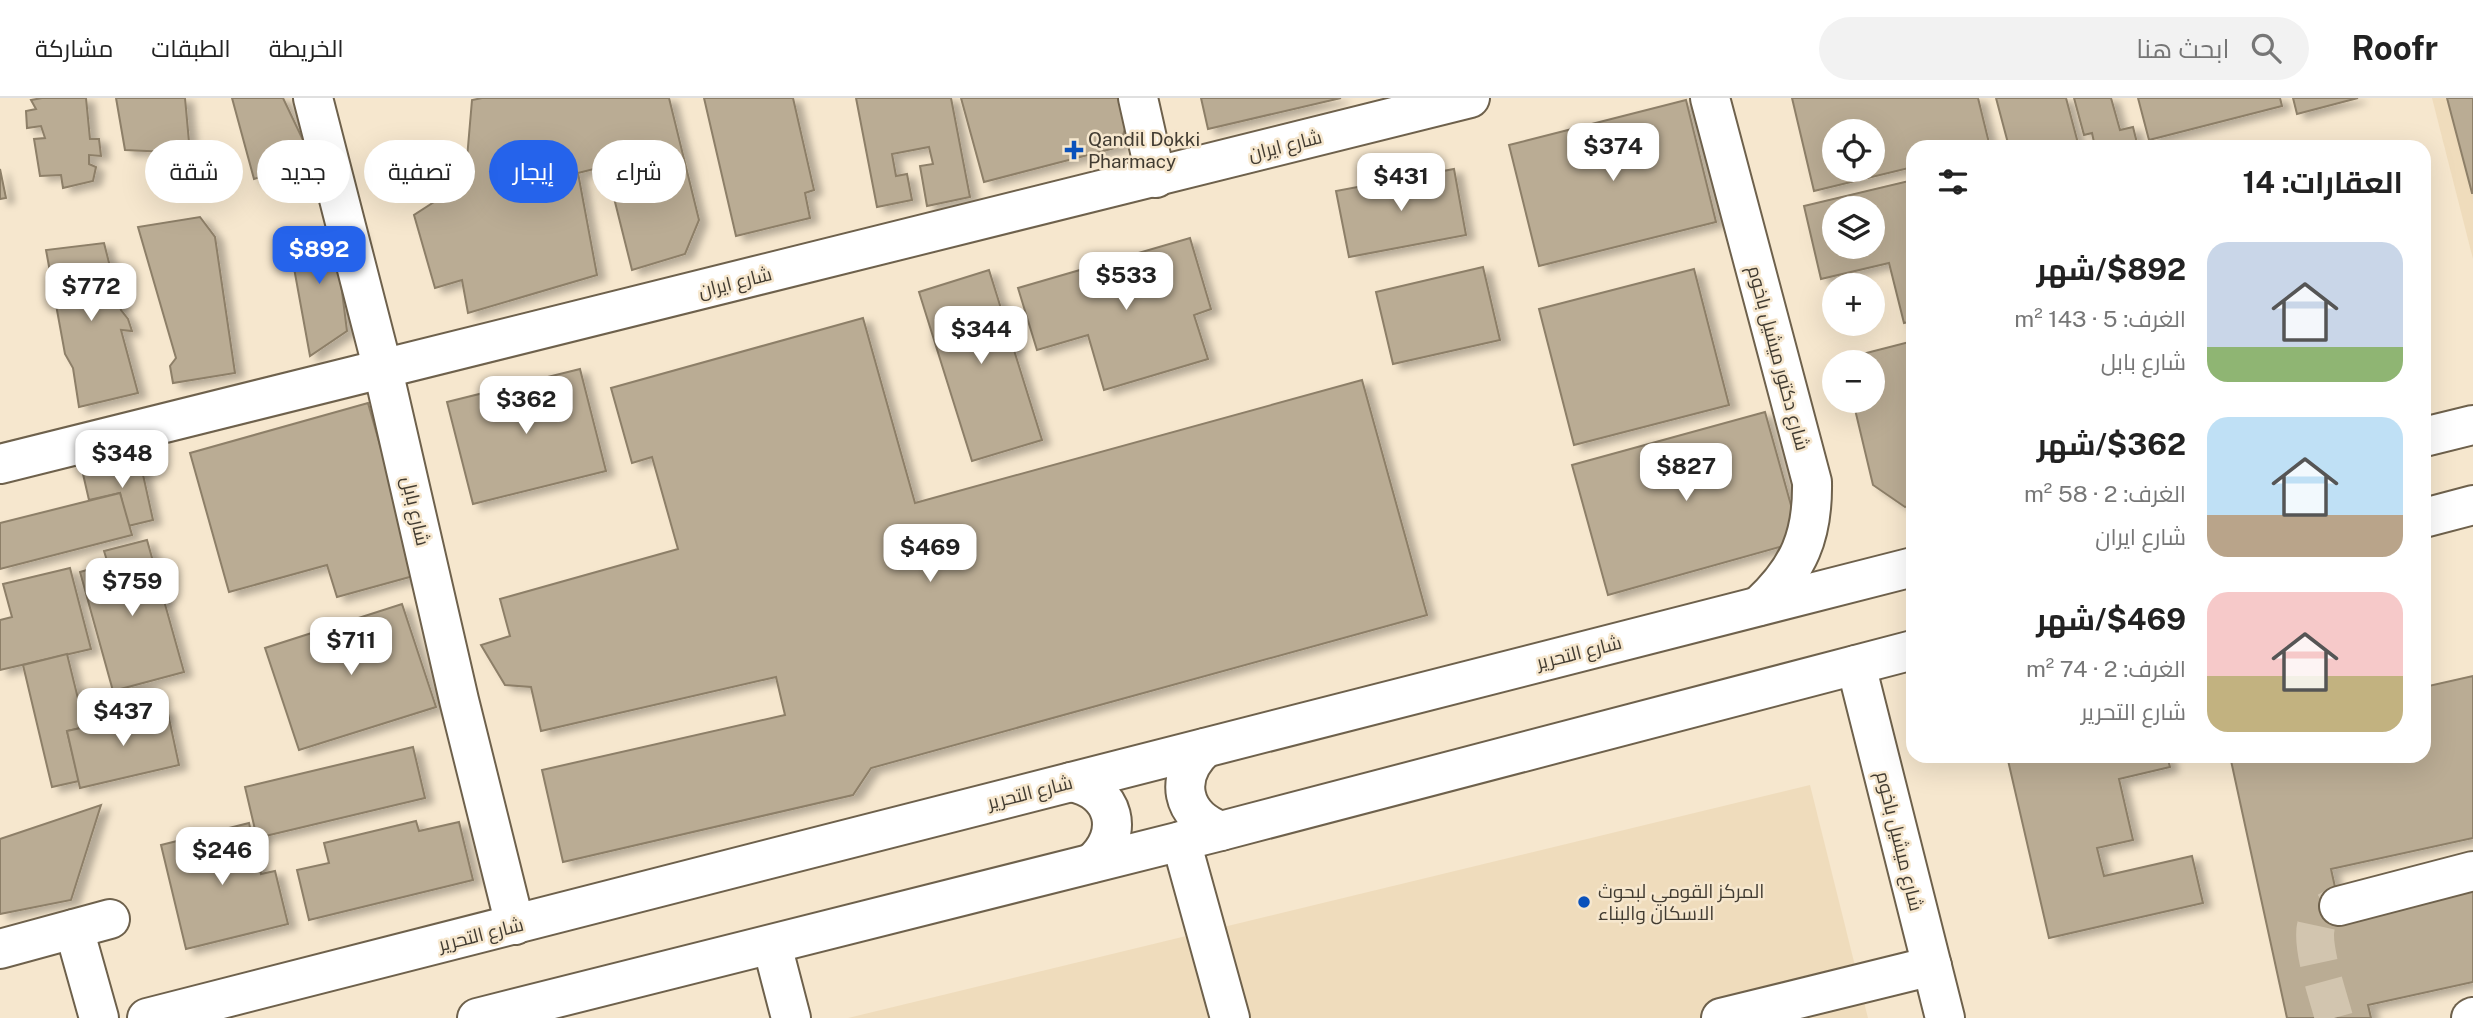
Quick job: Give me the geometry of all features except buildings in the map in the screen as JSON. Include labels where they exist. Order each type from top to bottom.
[{"type":"main road","name":"شارع بابل","points":[[313,98],[383,370],[459,701],[515,925]]},
{"type":"main road","points":[[1138,98],[1156,178]]},
{"type":"main road","name":"شارع ايران","points":[[0,464],[1470,98]]},
{"type":"main road","name":"شارع دكتور ميشيل باخوم","points":[[1710,98],[1812,482],[1810,529],[1802,551],[1791,572],[1759,606]]},
{"type":"main road","points":[[2431,435],[2473,425]]},
{"type":"main road","points":[[2431,515],[2473,505]]},
{"type":"main road","name":"شارع التحرير","points":[[147,1018],[1906,569]]},
{"type":"main road","points":[[477,1018],[1221,831],[1906,652]]},
{"type":"main road","name":"شارع ميشيل باخوم","points":[[1856,665],[1945,1018]]},
{"type":"main road","points":[[1205,748],[1188,768],[1185,795],[1198,818],[1221,831]]},
{"type":"main road","points":[[1071,782],[1097,792],[1111,815],[1113,828],[1110,842],[1103,854],[1092,863]]},
{"type":"main road","points":[[1181,841],[1230,1018]]},
{"type":"main road","points":[[2339,906],[2473,871]]},
{"type":"main road","points":[[0,948],[110,919]]},
{"type":"main road","points":[[74,929],[99,1018]]},
{"type":"main road","points":[[772,945],[791,1018]]},
{"type":"main road","points":[[1721,1018],[1824,1006],[1932,966]]},
{"type":"shaded area","points":[[2432,98],[2473,98],[2473,259]]},
{"type":"shaded area","name":"المركز القومي لبحوث الاسكان والبناء","points":[[1810,785],[1868,1018],[848,1018]]},
{"type":"tunnel","points":[[2334,1018],[2321,972],[2315,935],[2317,922],[2328,911],[2339,906]]},
{"type":"place","name":"Qandil Dokki Pharmacy","points":[[1074,150]]},
{"type":"place","name":"المركز القومي لبحوث الاسكان والبناء","points":[[1584,902]]}]
